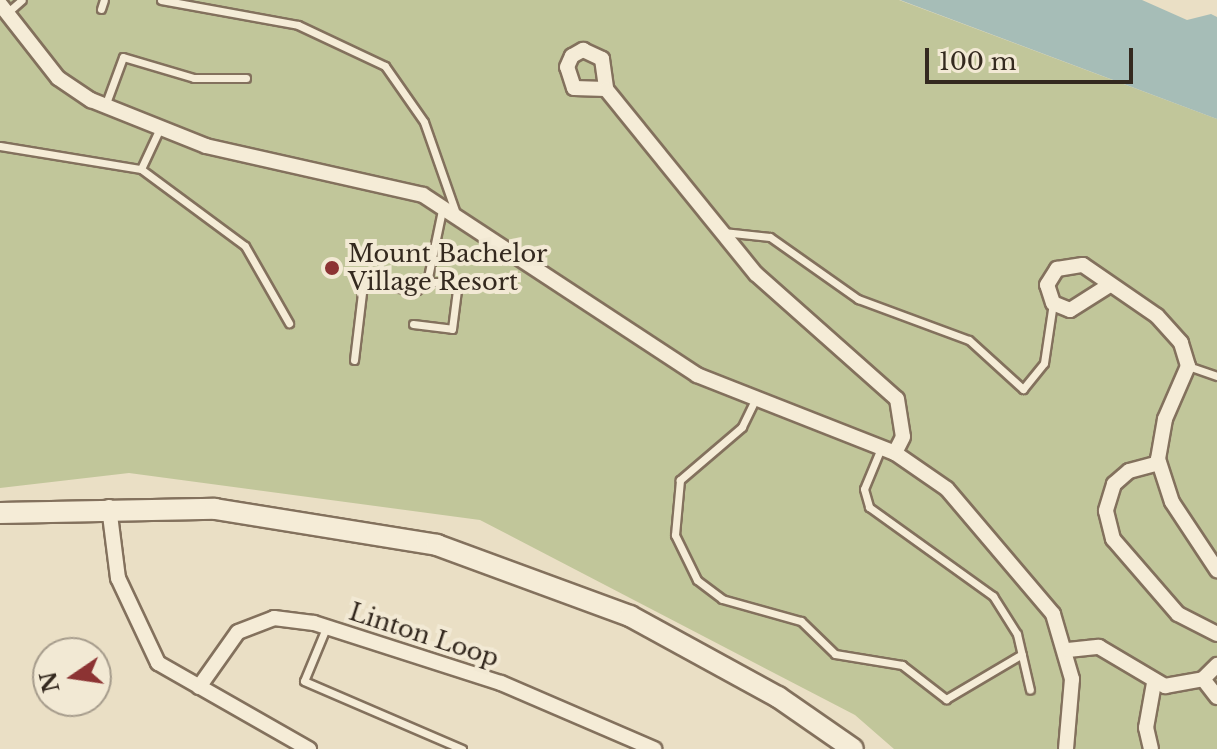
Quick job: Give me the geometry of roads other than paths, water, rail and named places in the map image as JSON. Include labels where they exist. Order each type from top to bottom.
[{"type":"main road","points":[[0,513],[109,507],[287,517],[484,560],[584,596],[705,654],[853,749]]},
{"type":"street","points":[[3,9],[58,78],[105,106],[206,146],[423,195],[697,375],[754,402],[888,451],[947,489],[1021,571],[1053,614],[1068,650],[1066,749]]},
{"type":"street","points":[[606,89],[756,274],[897,399],[903,437],[888,451]]},
{"type":"street","points":[[1108,286],[1070,310],[1053,303],[1050,276],[1068,264],[1083,265],[1175,334],[1188,366],[1165,419],[1159,463],[1172,502],[1211,550],[1217,570]]},
{"type":"street","points":[[1159,463],[1129,471],[1114,484],[1106,511],[1113,539],[1178,614],[1217,634]]},
{"type":"street","points":[[109,507],[109,541],[132,617],[158,663],[309,749]]},
{"type":"street","name":"Linton Loop","points":[[199,687],[238,632],[274,618],[327,627],[515,688],[654,749]]},
{"type":"street","points":[[1068,650],[1099,647],[1154,683],[1203,679],[1217,665]]},
{"type":"street","points":[[1203,679],[1217,697]]},
{"type":"street","points":[[1151,749],[1154,683]]},
{"type":"lane","points":[[3,9],[22,0]]},
{"type":"lane","points":[[101,9],[104,0]]},
{"type":"lane","points":[[161,0],[298,25],[385,66],[424,122],[457,218]]},
{"type":"lane","points":[[105,106],[123,57],[194,78],[246,78]]},
{"type":"lane","points":[[141,169],[160,128]]},
{"type":"lane","points":[[0,146],[141,169],[245,246],[289,323]]},
{"type":"lane","points":[[427,282],[442,210]]},
{"type":"lane","points":[[720,232],[770,237],[858,299],[969,340],[1019,388],[1044,363],[1053,303]]},
{"type":"lane","points":[[354,360],[363,284],[417,290],[427,282],[458,282],[452,329],[413,324]]},
{"type":"lane","points":[[1188,366],[1217,376]]},
{"type":"lane","points":[[754,402],[742,427],[680,480],[675,535],[697,580],[722,599],[801,621],[835,654],[902,665],[946,699],[1022,654]]},
{"type":"lane","points":[[888,451],[864,489],[869,507],[993,596],[1022,654],[1030,690]]},
{"type":"lane","points":[[327,627],[304,681],[462,749]]},
{"type":"water","points":[[900,0],[1142,0],[1187,20],[1211,14],[1217,17],[1217,119]]},
{"type":"place","name":"Mount Bachelor Village Resort","points":[[332,268]]}]
